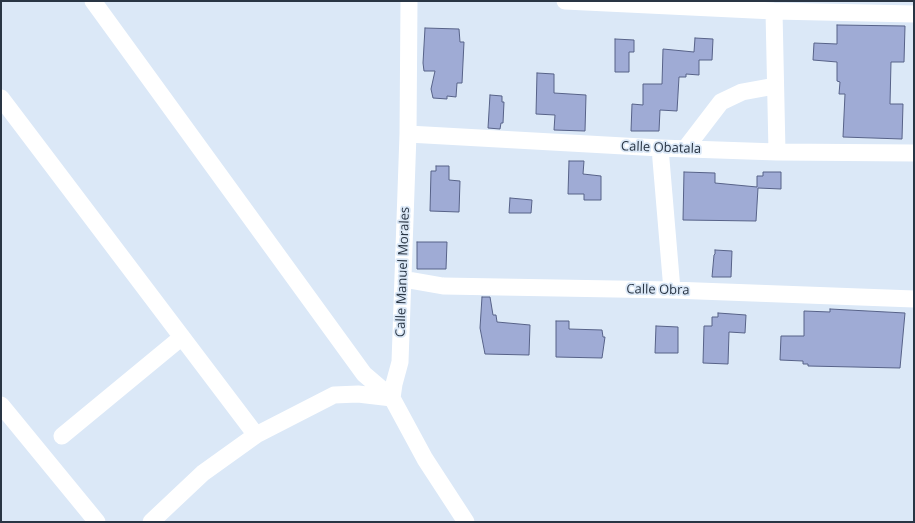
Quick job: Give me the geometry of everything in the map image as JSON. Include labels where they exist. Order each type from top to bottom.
[{"type":"street","points":[[93,1],[364,374],[392,398],[425,459],[466,522]]},
{"type":"street","name":"Calle Manuel Morales","points":[[392,398],[400,362],[408,134],[409,1]]},
{"type":"street","points":[[566,1],[774,11],[914,14]]},
{"type":"street","points":[[774,11],[777,152]]},
{"type":"street","points":[[685,149],[721,102],[742,92],[776,86]]},
{"type":"street","points":[[1,98],[256,435]]},
{"type":"street","name":"Calle Obatala","points":[[408,134],[685,149],[777,152],[914,153]]},
{"type":"street","points":[[660,148],[672,290]]},
{"type":"street","name":"Calle Obra","points":[[403,279],[443,286],[672,290],[914,299]]},
{"type":"street","points":[[62,436],[182,337]]},
{"type":"street","points":[[151,522],[203,473],[256,435],[334,395],[358,394],[392,398]]},
{"type":"street","points":[[1,405],[97,522]]},
{"type":"building","points":[[837,25],[905,26],[904,62],[891,62],[890,104],[903,104],[902,139],[843,137],[845,94],[839,94],[840,82],[837,81],[837,62],[813,60],[814,43],[837,44]]},
{"type":"building","points":[[425,28],[459,29],[460,42],[464,42],[462,83],[457,83],[456,97],[447,96],[447,99],[433,98],[431,89],[435,71],[424,71],[423,63]]},
{"type":"building","points":[[695,38],[713,39],[712,60],[699,60],[699,75],[686,74],[686,77],[679,77],[677,111],[660,110],[659,131],[631,131],[632,104],[643,105],[643,84],[662,84],[663,49],[694,52]]},
{"type":"building","points":[[615,39],[634,40],[634,52],[629,52],[629,72],[615,72]]},
{"type":"building","points":[[537,73],[554,74],[554,93],[586,95],[585,131],[554,130],[555,115],[536,114]]},
{"type":"building","points":[[490,95],[502,96],[502,102],[504,102],[503,123],[501,123],[500,129],[488,128]]},
{"type":"building","points":[[569,161],[584,161],[583,174],[601,176],[601,200],[584,200],[584,194],[568,194]]},
{"type":"building","points":[[436,166],[449,166],[449,180],[460,181],[459,212],[430,211],[431,171],[436,171]]},
{"type":"building","points":[[684,172],[715,173],[715,183],[757,187],[757,176],[763,176],[763,172],[781,172],[781,189],[758,188],[756,221],[683,220]]},
{"type":"building","points":[[510,198],[532,200],[531,213],[509,213]]},
{"type":"building","points":[[417,242],[447,242],[446,269],[417,269]]},
{"type":"building","points":[[715,250],[732,251],[731,277],[712,277]]},
{"type":"building","points":[[482,297],[490,297],[493,315],[496,315],[497,322],[530,325],[529,355],[485,354],[480,328]]},
{"type":"building","points":[[830,309],[905,313],[900,368],[808,366],[808,364],[803,364],[803,361],[780,360],[781,336],[804,336],[804,311],[830,312]]},
{"type":"building","points":[[718,313],[746,315],[745,333],[729,332],[728,364],[703,363],[704,326],[712,326],[712,317],[718,317]]},
{"type":"building","points":[[556,321],[569,321],[569,329],[602,330],[603,337],[605,337],[602,358],[556,357]]},
{"type":"building","points":[[656,326],[678,327],[678,353],[655,353]]}]
